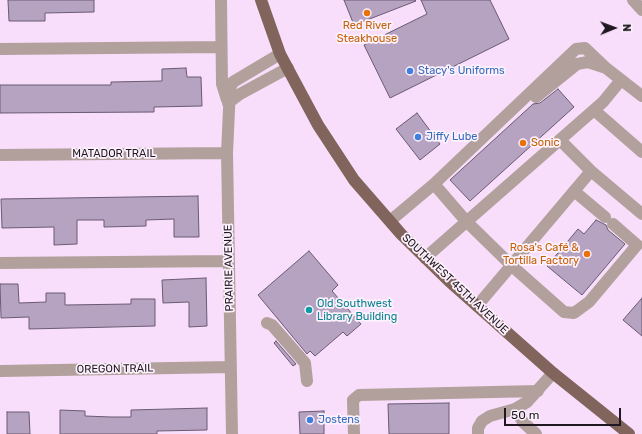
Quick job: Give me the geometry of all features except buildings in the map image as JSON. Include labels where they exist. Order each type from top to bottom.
[{"type":"main road","name":"SOUTHWEST 45TH AVENUE","points":[[261,0],[280,54],[318,125],[354,180],[390,221],[426,258],[477,306],[553,373],[628,434]]},
{"type":"street","points":[[221,0],[222,84],[228,103],[240,94],[288,68]]},
{"type":"street","points":[[633,0],[642,10]]},
{"type":"street","points":[[0,49],[221,47]]},
{"type":"street","points":[[390,221],[434,184],[576,49],[585,48],[606,68],[642,96]]},
{"type":"street","name":"PRAIRIE AVENUE","points":[[232,434],[228,103],[230,88],[233,82],[280,54]]},
{"type":"street","points":[[426,258],[466,221],[603,102],[621,80]]},
{"type":"street","points":[[594,110],[642,152]]},
{"type":"street","points":[[560,140],[591,171],[642,214]]},
{"type":"street","name":"MATADOR TRAIL","points":[[0,155],[228,153]]},
{"type":"street","points":[[477,306],[591,171]]},
{"type":"street","points":[[434,184],[466,221],[512,266],[564,312],[574,313],[589,302],[637,245],[574,191]]},
{"type":"street","points":[[0,263],[229,260]]},
{"type":"street","points":[[267,323],[272,325],[305,363],[307,381]]},
{"type":"street","name":"OREGON TRAIL","points":[[0,371],[231,367]]},
{"type":"street","points":[[478,434],[478,428],[482,421],[490,416],[515,409],[527,402],[553,373]]},
{"type":"street","points":[[354,434],[353,400],[359,395],[538,391]]},
{"type":"street","points":[[515,409],[523,422],[536,434]]},
{"type":"place","name":"Red River Steakhouse","points":[[367,13]]},
{"type":"place","name":"Stacy's Uniforms","points":[[410,71]]},
{"type":"place","name":"Jiffy Lube","points":[[418,137]]},
{"type":"place","name":"Sonic","points":[[523,143]]},
{"type":"place","name":"Rosa's Café & Tortilla Factory","points":[[587,254]]},
{"type":"place","name":"Old Southwest Library Building","points":[[309,310]]},
{"type":"place","name":"Jostens","points":[[310,420]]}]
